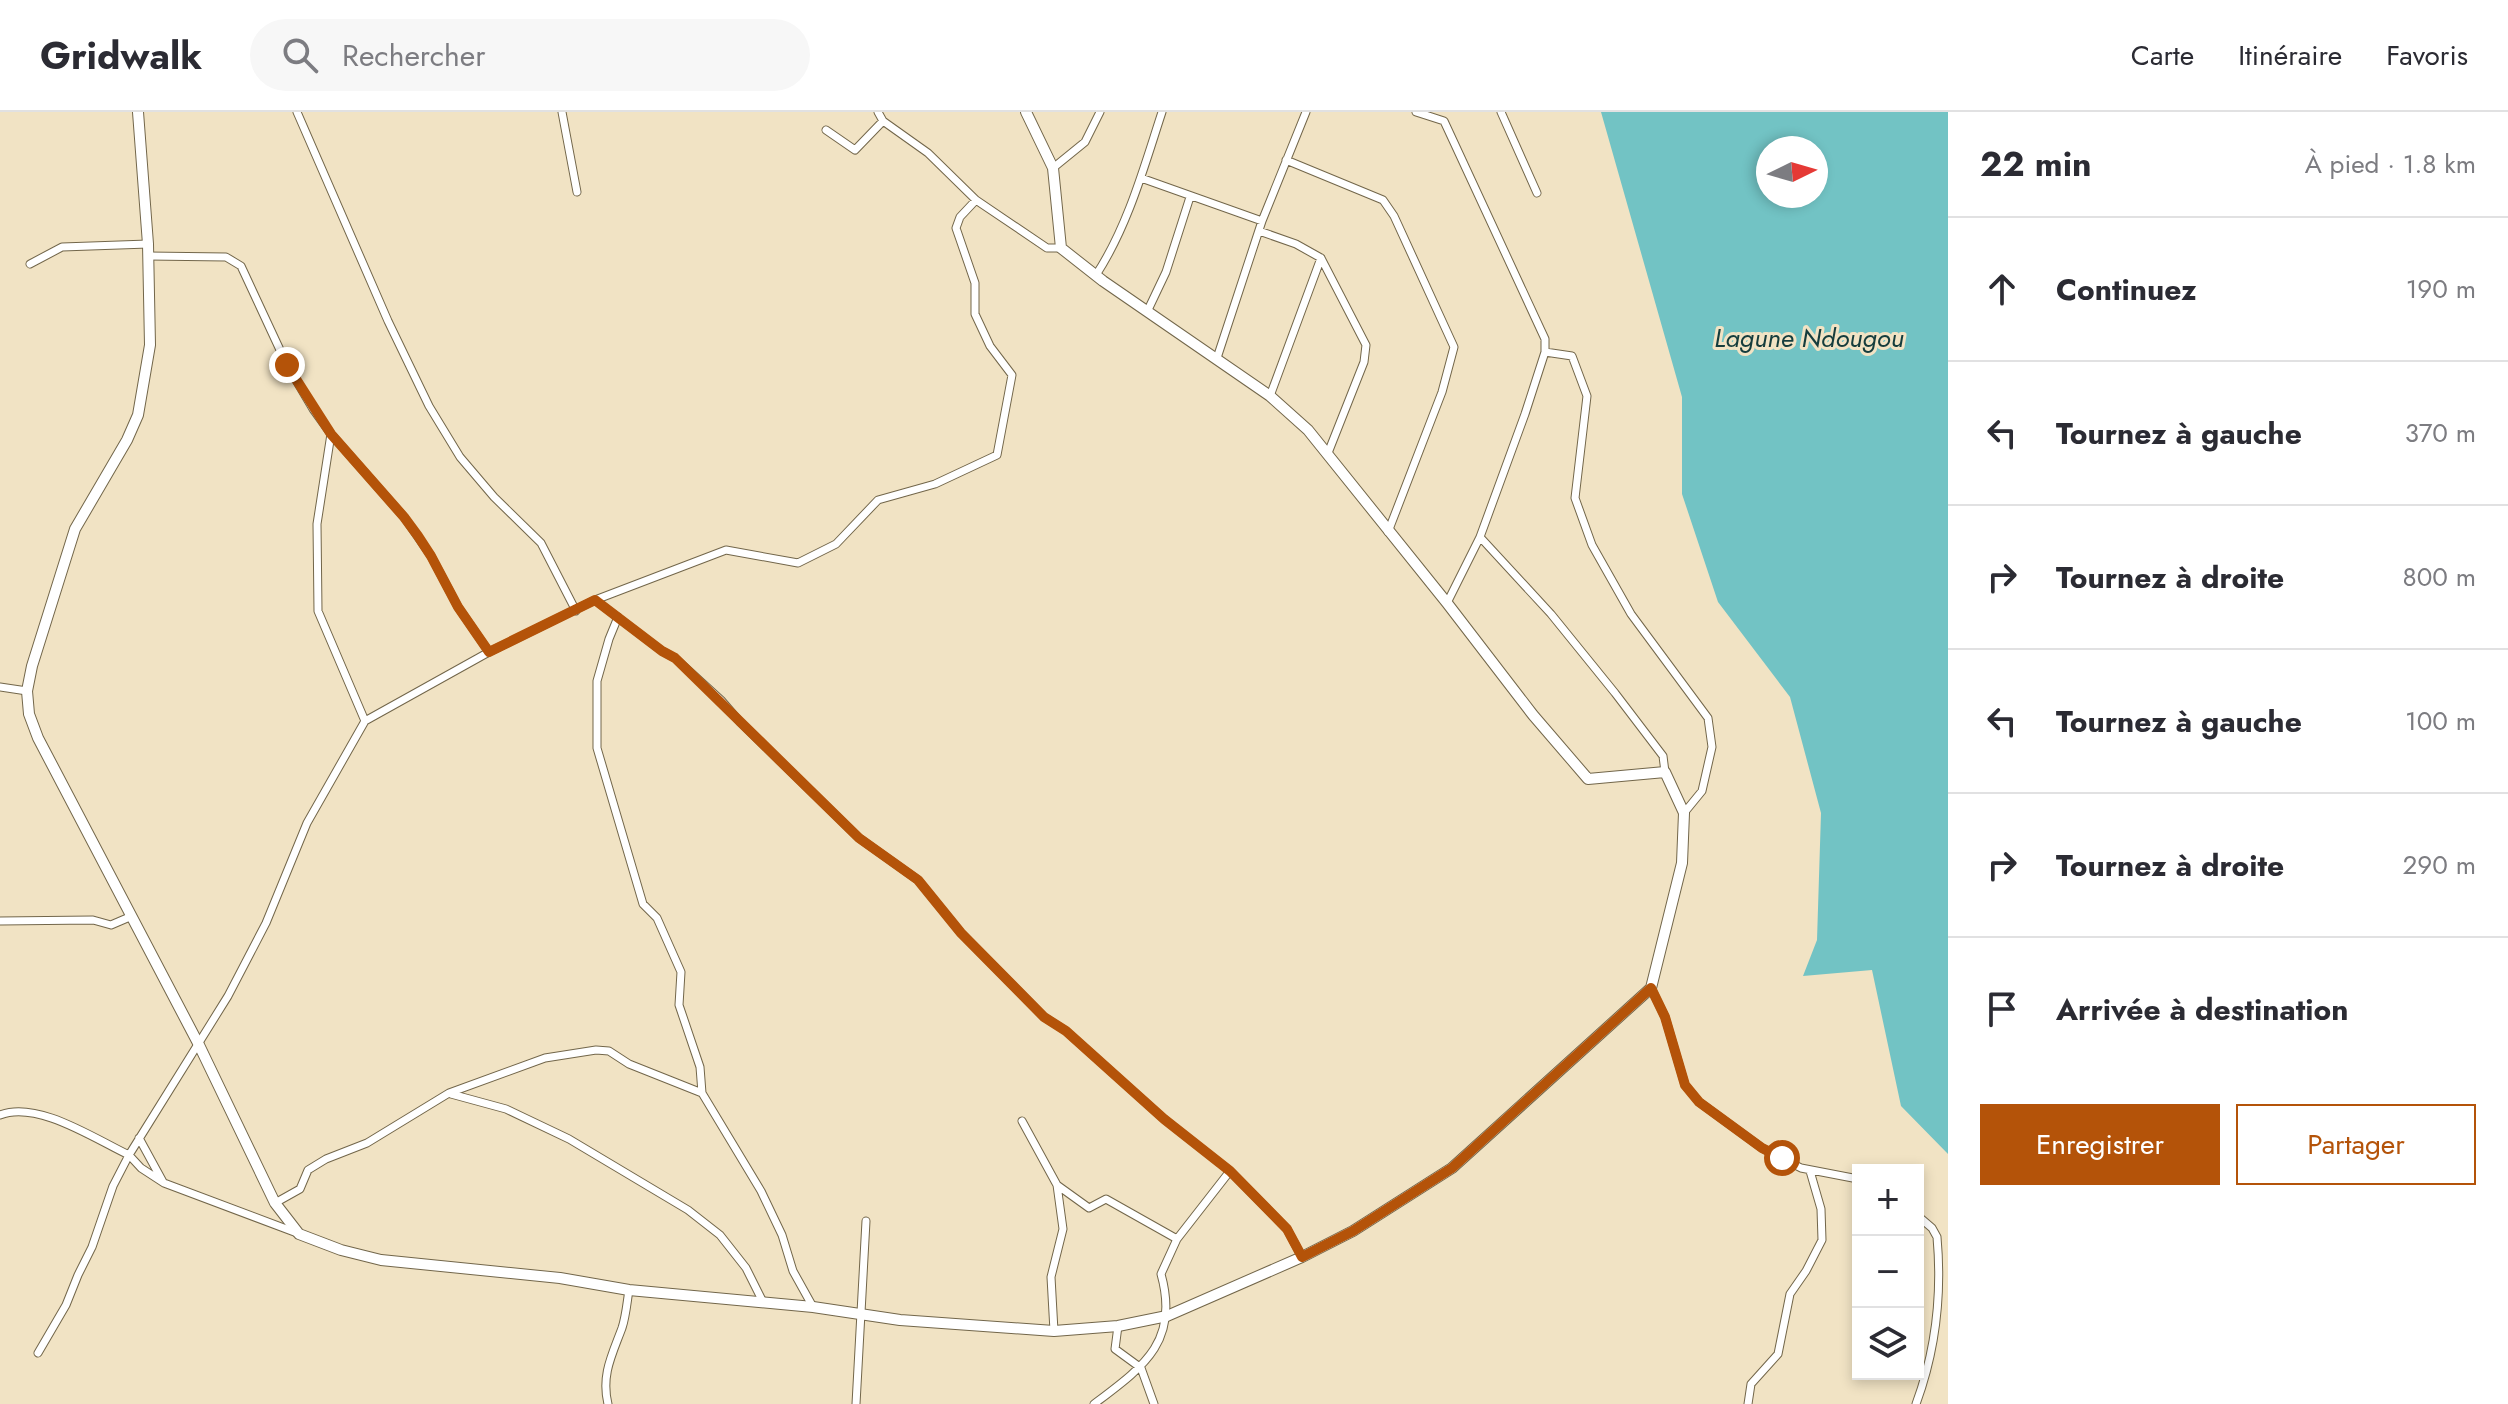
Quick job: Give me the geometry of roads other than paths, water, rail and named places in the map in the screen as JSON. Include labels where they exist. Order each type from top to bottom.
[{"type":"street","points":[[138,112],[148,244],[150,345],[138,415],[127,440],[75,529],[27,691],[29,714],[38,738],[199,1045],[275,1203],[299,1234]]},
{"type":"street","points":[[297,112],[388,321],[429,406],[460,457],[494,497],[541,543],[576,611]]},
{"type":"street","points":[[562,112],[577,192]]},
{"type":"street","points":[[878,112],[883,121],[928,153],[976,200],[1047,248],[1061,248],[1147,312],[1270,396],[1308,430],[1533,715],[1588,779],[1665,772]]},
{"type":"street","points":[[1026,112],[1053,168],[1061,248]]},
{"type":"street","points":[[1053,168],[1085,142],[1100,112]]},
{"type":"street","points":[[1096,275],[1110,253],[1141,178],[1162,112]]},
{"type":"street","points":[[1217,358],[1262,221],[1306,112]]},
{"type":"street","points":[[1416,112],[1444,121]]},
{"type":"street","points":[[1439,112],[1545,339],[1545,352],[1480,537],[1447,603]]},
{"type":"street","points":[[1501,112],[1537,193]]},
{"type":"street","points":[[826,130],[855,150],[883,121]]},
{"type":"street","points":[[1286,160],[1383,200],[1394,216],[1454,347],[1442,392],[1388,532]]},
{"type":"street","points":[[1141,178],[1262,221]]},
{"type":"street","points":[[1147,312],[1166,272],[1190,197]]},
{"type":"street","points":[[38,1353],[66,1305],[92,1247],[113,1186],[129,1155],[228,996],[266,923],[307,823],[365,721],[489,652],[595,600],[726,550],[798,563],[836,544],[878,500],[935,484],[997,455],[1012,375],[990,346],[975,314],[975,283],[956,228],[960,217],[976,200]]},
{"type":"street","points":[[1259,231],[1296,244],[1321,258],[1366,345],[1364,362],[1328,453]]},
{"type":"street","points":[[30,264],[62,247],[148,244]]},
{"type":"street","points":[[148,256],[226,257],[241,266],[287,365],[331,434],[404,517],[489,652]]},
{"type":"street","points":[[1270,396],[1321,258]]},
{"type":"street","points":[[1545,352],[1572,356],[1587,396],[1575,498],[1592,545],[1631,614],[1708,718],[1712,747],[1702,791],[1684,813]]},
{"type":"street","points":[[331,434],[317,524],[318,611],[365,721]]},
{"type":"street","points":[[0,1115],[18,1111],[41,1113],[129,1155],[164,1183],[341,1250],[381,1260],[560,1278],[629,1290],[813,1307],[900,1320],[1054,1331],[1118,1326],[1167,1316],[1302,1257],[1353,1231],[1452,1168],[1651,988],[1682,863],[1684,813],[1665,772],[1663,756],[1551,614],[1480,537]]},
{"type":"street","points":[[595,600],[683,665],[859,838],[918,880],[981,954],[1044,1017],[1066,1031],[1164,1119],[1230,1171],[1287,1229],[1302,1257]]},
{"type":"street","points":[[618,617],[597,681],[597,748],[643,904],[657,918],[681,972],[679,1005],[700,1067],[702,1093],[761,1191],[782,1235],[793,1271],[813,1307]]},
{"type":"street","points":[[0,687],[27,691]]},
{"type":"street","points":[[0,921],[93,920],[111,925],[132,916]]},
{"type":"street","points":[[1651,988],[1665,1017],[1685,1085],[1699,1102],[1762,1148],[1810,1171],[1852,1177]]},
{"type":"street","points":[[275,1203],[300,1189],[308,1170],[326,1159],[367,1143],[449,1093],[545,1058],[596,1050],[609,1051],[629,1064],[702,1093]]},
{"type":"street","points":[[449,1093],[506,1109],[569,1139],[688,1210],[720,1235],[746,1268],[763,1302]]},
{"type":"street","points":[[1022,1121],[1057,1185],[1063,1229],[1051,1277],[1054,1331]]},
{"type":"street","points":[[139,1138],[164,1183]]},
{"type":"street","points":[[1094,1404],[1141,1368],[1160,1342],[1167,1316],[1167,1296],[1161,1274],[1177,1239],[1230,1171]]},
{"type":"street","points":[[1748,1404],[1751,1384],[1778,1354],[1790,1294],[1819,1250],[1822,1240],[1821,1209],[1810,1171]]},
{"type":"street","points":[[1057,1185],[1089,1208],[1106,1199],[1177,1239]]},
{"type":"street","points":[[856,1404],[866,1221]]},
{"type":"street","points":[[1916,1404],[1931,1357],[1939,1299],[1937,1237],[1924,1221]]},
{"type":"street","points":[[608,1404],[604,1388],[608,1363],[623,1325],[629,1290]]},
{"type":"street","points":[[1118,1326],[1115,1349],[1141,1368],[1154,1404]]},
{"type":"water","name":"Lagune Ndougou","points":[[1601,112],[1948,112],[1948,1154],[1901,1106],[1872,970],[1803,976],[1817,940],[1821,813],[1790,697],[1718,602],[1682,494],[1682,397]]}]
